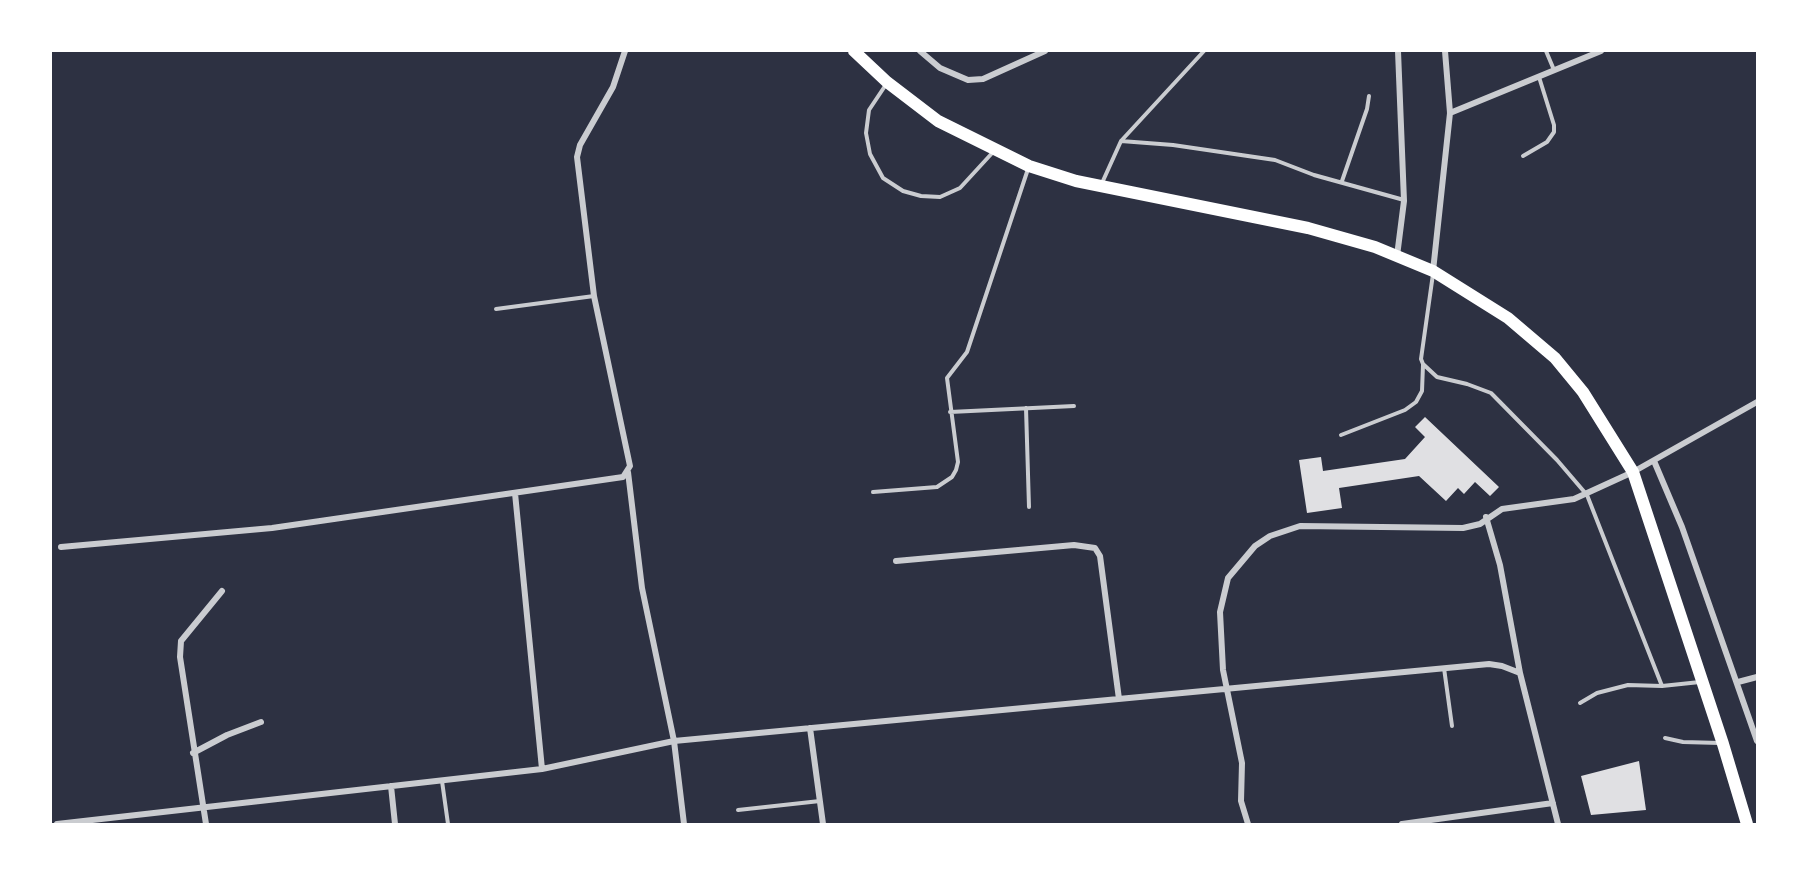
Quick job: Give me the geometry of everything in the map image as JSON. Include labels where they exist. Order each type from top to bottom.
[{"type":"highway","points":[[854,51],[887,82],[938,121],[1029,166],[1101,186],[1308,228],[1397,256],[1433,271],[1508,318],[1555,358],[1583,392],[1633,472],[1703,681],[1747,824]]},
{"type":"street","points":[[625,51],[611,93],[580,145],[577,158],[594,296],[630,466],[628,472],[642,588],[674,741],[684,824]]},
{"type":"street","points":[[920,51],[940,68],[968,80],[983,79],[1045,51]]},
{"type":"street","points":[[1397,256],[1404,201],[1398,51]]},
{"type":"street","points":[[1433,271],[1450,113],[1445,51]]},
{"type":"street","points":[[1450,113],[1601,51]]},
{"type":"street","points":[[1248,824],[1241,801],[1242,763],[1229,689],[1223,670],[1220,612],[1228,578],[1241,560],[1270,536],[1300,526],[1463,528],[1480,524],[1486,517],[1502,509],[1575,499],[1654,461],[1757,402]]},
{"type":"street","points":[[1654,461],[1682,527],[1757,741]]},
{"type":"street","points":[[61,547],[272,528],[623,477],[628,472]]},
{"type":"street","points":[[515,493],[542,769]]},
{"type":"street","points":[[1486,517],[1500,565],[1520,674],[1558,824]]},
{"type":"street","points":[[896,561],[1074,545],[1095,548],[1100,556],[1119,699]]},
{"type":"street","points":[[206,824],[180,657],[181,641],[222,591]]},
{"type":"street","points":[[57,824],[542,769],[674,741],[1444,667],[1489,664],[1502,666],[1520,674]]},
{"type":"street","points":[[1738,682],[1757,677]]},
{"type":"street","points":[[194,753],[227,735],[261,723]]},
{"type":"street","points":[[810,729],[823,824]]},
{"type":"street","points":[[391,786],[395,824]]},
{"type":"street","points":[[1401,824],[1553,804]]},
{"type":"lane","points":[[1101,186],[1121,141],[1204,51]]},
{"type":"lane","points":[[1546,51],[1554,70]]},
{"type":"lane","points":[[1523,156],[1547,142],[1554,132],[1554,125],[1539,76]]},
{"type":"lane","points":[[887,82],[869,110],[866,133],[870,154],[883,178],[903,191],[940,197],[960,188],[994,150]]},
{"type":"lane","points":[[1342,182],[1367,109],[1369,96]]},
{"type":"lane","points":[[1121,141],[1173,145],[1275,160],[1314,175],[1404,201]]},
{"type":"lane","points":[[873,492],[937,488],[952,477],[958,462],[947,378],[967,352],[1029,166]]},
{"type":"lane","points":[[1341,435],[1405,410],[1416,402],[1422,391],[1423,364],[1421,359],[1433,271]]},
{"type":"lane","points":[[496,309],[594,296]]},
{"type":"lane","points":[[1423,364],[1437,377],[1467,384],[1491,393],[1534,434],[1587,495],[1662,686]]},
{"type":"lane","points":[[950,412],[1074,406]]},
{"type":"lane","points":[[1026,408],[1029,507]]},
{"type":"lane","points":[[1444,667],[1452,726]]},
{"type":"lane","points":[[1580,703],[1597,693],[1628,685],[1662,686],[1703,681]]},
{"type":"lane","points":[[1665,738],[1683,742],[1723,744]]},
{"type":"lane","points":[[441,780],[448,824]]},
{"type":"lane","points":[[738,810],[820,801]]},
{"type":"building","points":[[1425,417],[1499,487],[1490,496],[1475,482],[1464,494],[1458,488],[1446,501],[1419,476],[1339,488],[1342,508],[1307,513],[1299,460],[1321,457],[1323,471],[1405,459],[1425,437],[1415,427]]},
{"type":"building","points":[[1639,761],[1646,810],[1591,815],[1581,776]]}]
